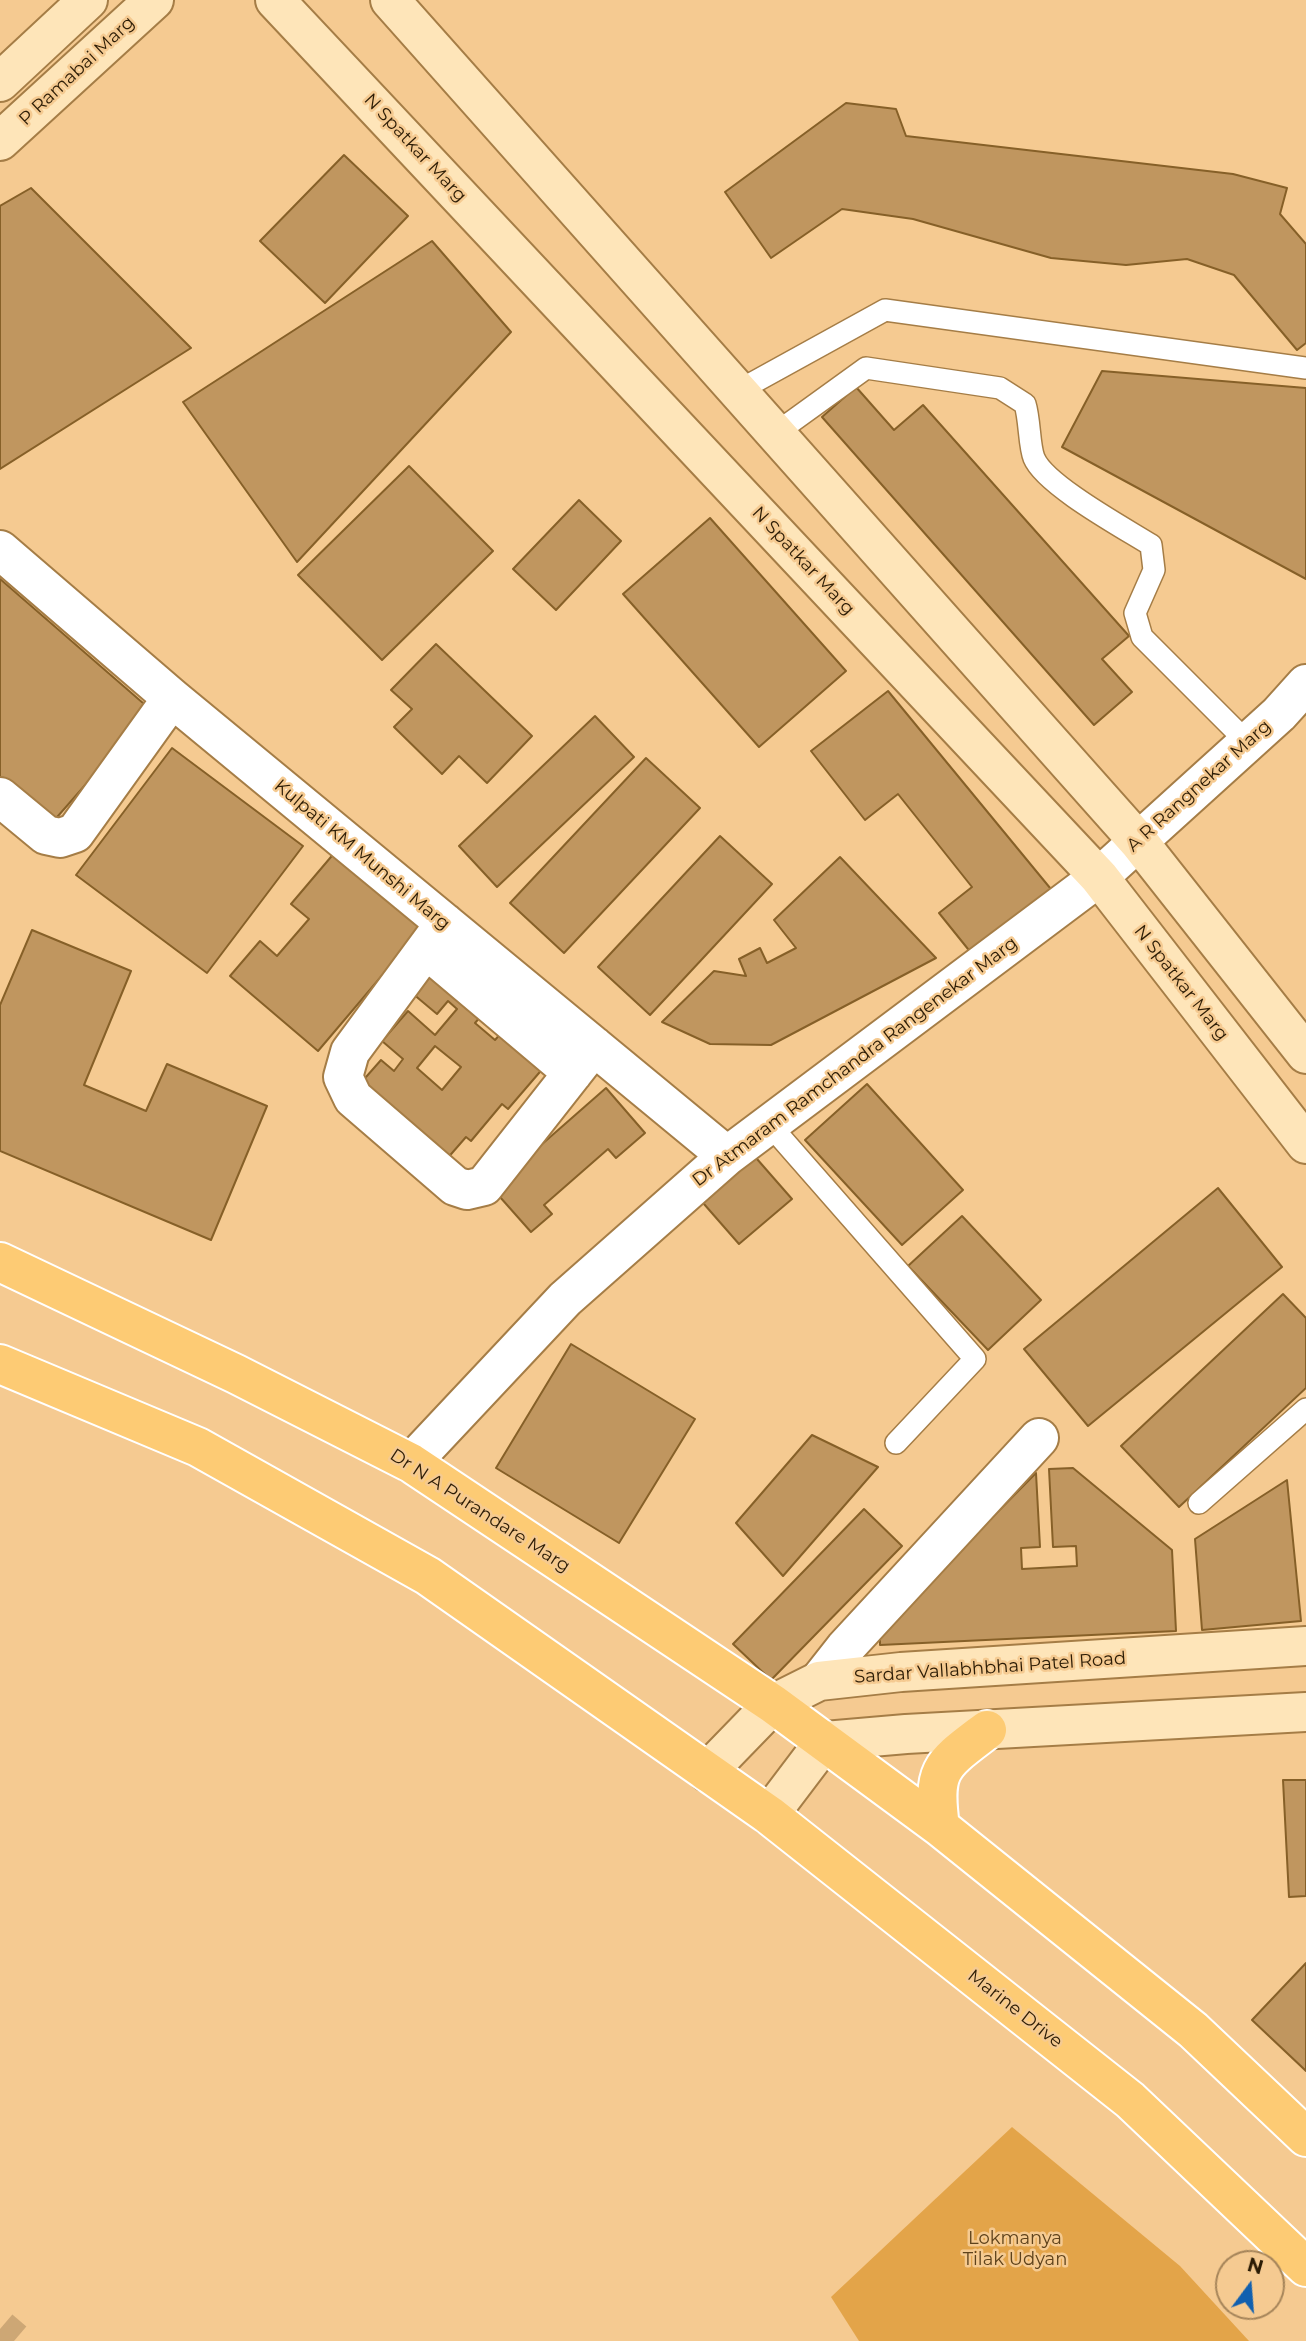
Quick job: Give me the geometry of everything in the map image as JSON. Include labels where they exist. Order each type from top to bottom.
[{"type":"main road","points":[[0,82],[88,0]]},
{"type":"main road","name":"P Ramabai Marg","points":[[0,141],[154,0]]},
{"type":"main road","name":"N Spatkar Marg","points":[[275,0],[1098,877],[1306,1144]]},
{"type":"main road","points":[[390,0],[1138,841],[1306,1054]]},
{"type":"main road","name":"Dr N A Purandare Marg","points":[[0,1262],[236,1374],[411,1463],[825,1741]]},
{"type":"main road","points":[[0,1364],[198,1447],[428,1576],[707,1772]]},
{"type":"main road","name":"Sardar Vallabhbhai Patel Road","points":[[707,1772],[773,1704],[819,1681],[901,1672],[1306,1646]]},
{"type":"main road","points":[[769,1815],[825,1741],[1306,1712]]},
{"type":"main road","points":[[940,1827],[936,1790],[938,1779],[953,1758],[987,1730]]},
{"type":"main road","points":[[825,1741],[940,1827],[1193,2030],[1306,2137]]},
{"type":"main road","name":"Marine Drive","points":[[707,1772],[769,1815],[1130,2100],[1306,2267]]},
{"type":"street","name":"Kulpati KM Munshi Marg","points":[[0,550],[172,698],[436,936],[583,1060],[726,1156]]},
{"type":"street","name":"A R Rangnekar Marg","points":[[1098,877],[1247,742],[1292,716],[1306,684]]},
{"type":"street","points":[[0,797],[46,835],[60,838],[75,833],[172,698]]},
{"type":"street","name":"Dr Atmaram Ramchandra Rangenekar Marg","points":[[411,1463],[565,1299],[726,1156],[1098,877]]},
{"type":"street","points":[[436,936],[350,1052],[343,1077],[353,1098],[455,1186],[467,1190],[484,1186],[583,1060]]},
{"type":"street","points":[[819,1681],[845,1648],[1039,1438]]},
{"type":"lane","points":[[738,391],[885,310],[1306,368]]},
{"type":"lane","points":[[776,433],[866,369],[1000,388],[1025,404],[1034,457],[1048,478],[1151,545],[1154,570],[1135,613],[1142,637],[1247,742]]},
{"type":"lane","points":[[769,1124],[975,1359],[896,1443]]},
{"type":"lane","points":[[1199,1503],[1306,1409]]},
{"type":"green space","name":"Lokmanya Tilak Udyan","points":[[1012,2127],[1180,2266],[1215,2304],[1215,2320],[1230,2320],[1249,2341],[859,2341],[831,2297]]},
{"type":"building","points":[[846,103],[896,109],[906,136],[1233,174],[1287,188],[1280,214],[1306,244],[1306,343],[1297,350],[1234,275],[1187,259],[1126,265],[1051,258],[913,219],[842,209],[771,258],[725,192]]},
{"type":"building","points":[[344,155],[408,216],[325,303],[260,241]]},
{"type":"building","points":[[31,188],[191,348],[0,469],[0,206]]},
{"type":"building","points":[[432,241],[511,332],[297,562],[183,402]]},
{"type":"building","points":[[1102,371],[1306,388],[1306,579],[1062,447]]},
{"type":"building","points":[[856,387],[894,430],[923,405],[1129,636],[1102,659],[1132,692],[1094,725],[822,417]]},
{"type":"building","points":[[409,466],[493,551],[382,660],[298,575]]},
{"type":"building","points":[[579,500],[621,541],[556,610],[513,569]]},
{"type":"building","points":[[710,518],[846,671],[759,747],[623,594]]},
{"type":"building","points":[[0,579],[151,710],[51,824],[0,779]]},
{"type":"building","points":[[436,644],[532,736],[487,783],[459,756],[442,774],[394,727],[412,709],[391,690]]},
{"type":"building","points":[[888,691],[1055,894],[972,954],[939,913],[972,887],[898,794],[865,820],[811,751]]},
{"type":"building","points":[[595,716],[634,757],[497,887],[459,846]]},
{"type":"building","points":[[172,748],[303,846],[207,973],[76,875]]},
{"type":"building","points":[[646,758],[700,808],[564,953],[510,903]]},
{"type":"building","points":[[720,836],[772,884],[650,1015],[598,967]]},
{"type":"building","points":[[336,851],[425,925],[318,1051],[230,976],[260,941],[277,956],[309,919],[291,904]]},
{"type":"building","points":[[840,857],[936,958],[771,1045],[710,1044],[662,1022],[714,971],[746,976],[739,959],[760,948],[767,963],[796,948],[774,920]]},
{"type":"building","points":[[32,930],[131,971],[84,1085],[146,1111],[167,1064],[267,1106],[211,1240],[0,1151],[0,1005]]},
{"type":"building","points":[[431,958],[489,1007],[475,1023],[495,1040],[509,1024],[551,1059],[508,1109],[502,1104],[471,1141],[466,1137],[439,1168],[351,1094],[381,1060],[394,1071],[403,1059],[382,1041],[408,1011],[435,1035],[457,1009],[448,1001],[437,1014],[406,988]],"holes":[[[435,1046],[461,1067],[442,1090],[417,1068]]]},
{"type":"building","points":[[867,1084],[963,1190],[902,1245],[805,1140]]},
{"type":"building","points":[[606,1088],[645,1133],[616,1158],[608,1149],[544,1205],[552,1214],[531,1232],[492,1188]]},
{"type":"building","points":[[750,1151],[792,1199],[739,1244],[697,1196]]},
{"type":"building","points":[[1218,1188],[1282,1267],[1088,1426],[1024,1349]]},
{"type":"building","points":[[962,1216],[1041,1300],[988,1350],[908,1266]]},
{"type":"building","points":[[1283,1294],[1306,1318],[1306,1388],[1179,1507],[1121,1446]]},
{"type":"building","points":[[571,1344],[695,1419],[619,1543],[496,1468]]},
{"type":"building","points":[[812,1435],[878,1467],[783,1576],[736,1523]]},
{"type":"building","points":[[1073,1468],[1172,1550],[1176,1631],[880,1645],[880,1631],[1036,1473],[1040,1547],[1021,1548],[1022,1569],[1077,1566],[1076,1546],[1053,1547],[1049,1469]]},
{"type":"building","points":[[1287,1480],[1301,1621],[1202,1630],[1195,1539]]},
{"type":"building","points":[[864,1509],[902,1546],[771,1680],[733,1644]]},
{"type":"building","points":[[1283,1780],[1306,1780],[1306,1896],[1289,1897]]},
{"type":"building","points":[[1306,1963],[1306,2071],[1252,2020]]},
{"type":"tunnel","points":[[0,2329],[14,2341]]}]
